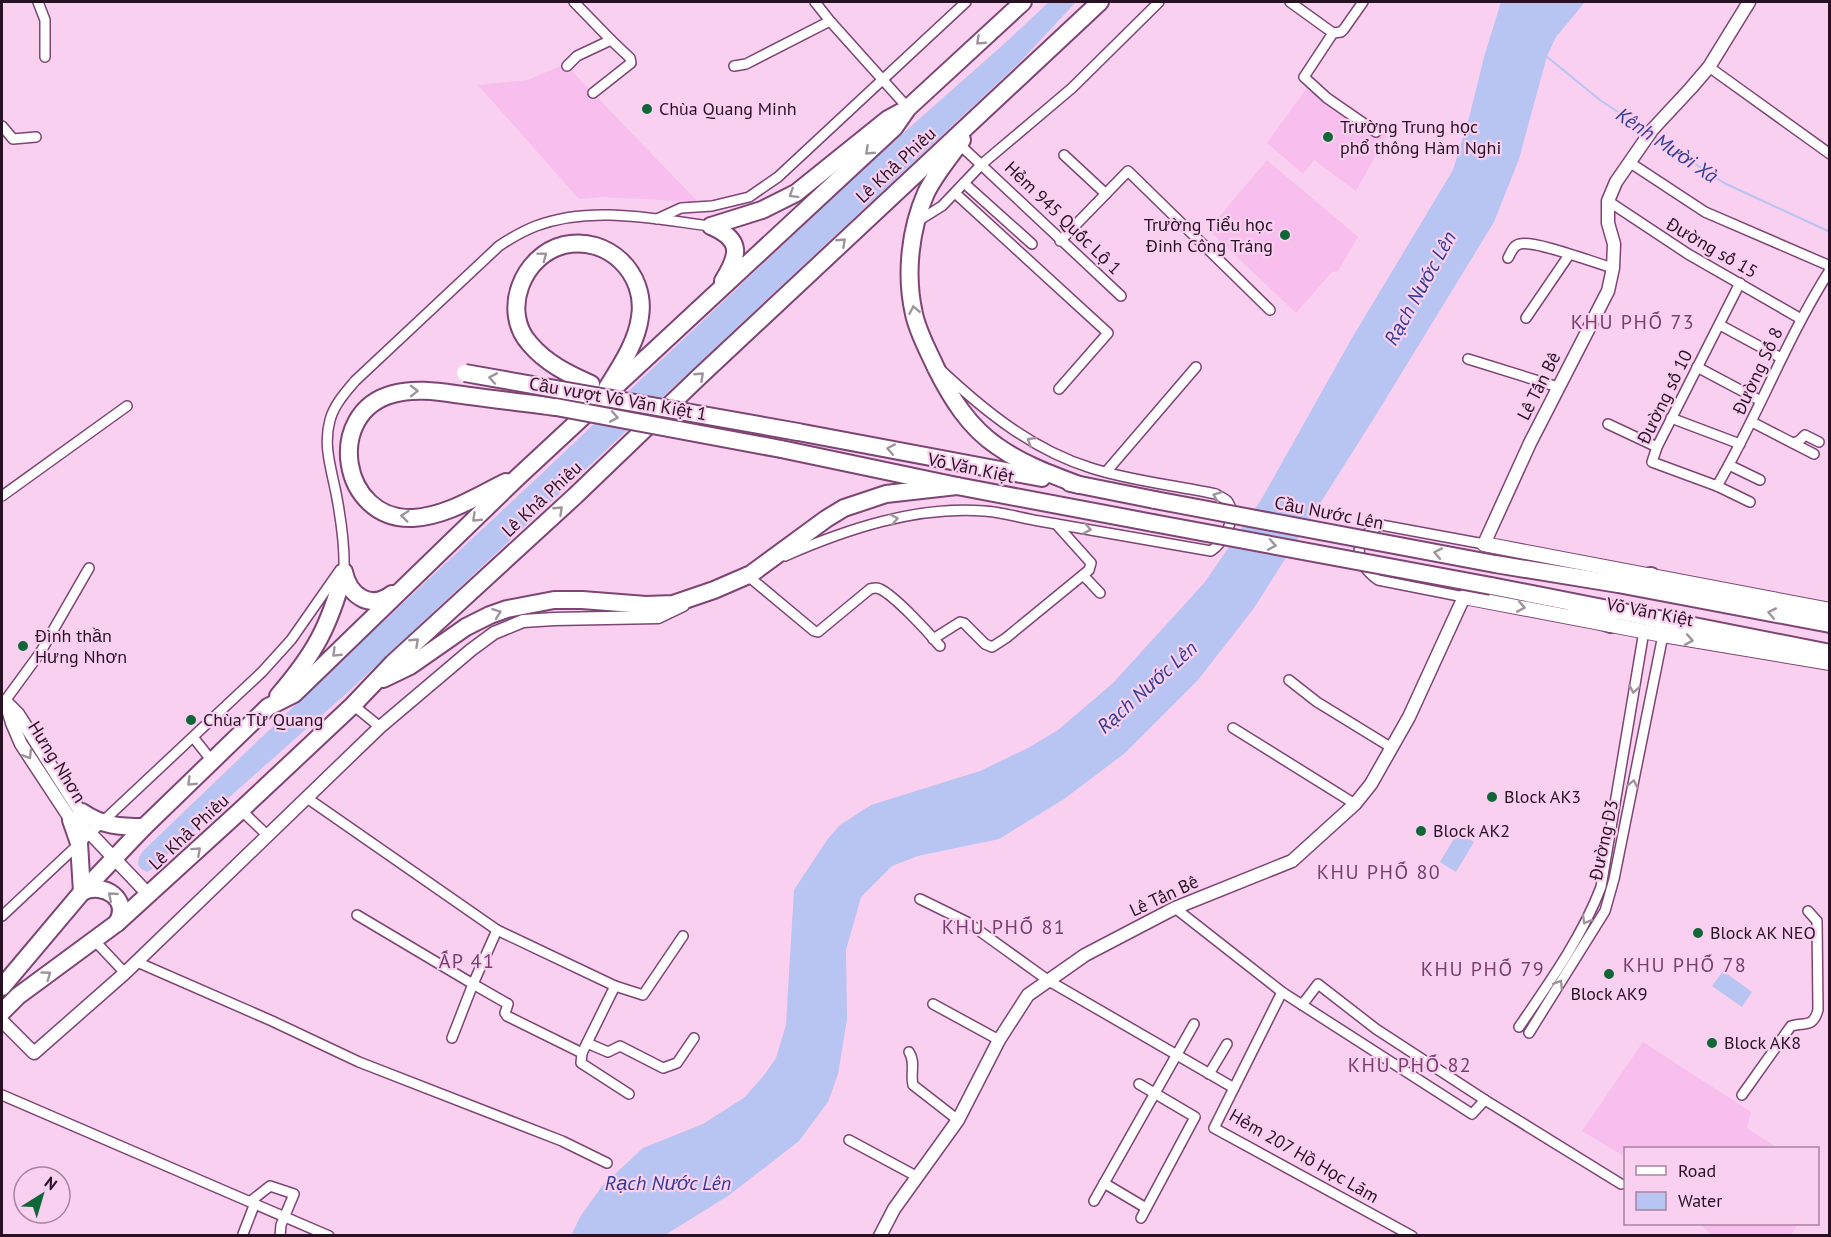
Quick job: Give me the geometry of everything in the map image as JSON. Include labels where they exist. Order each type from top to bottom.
[{"type":"highway","name":"Lê Khả Phiêu","points":[[2,987],[82,892],[212,761],[268,707],[294,694],[518,477],[894,128],[908,108],[1023,2]]},
{"type":"highway","name":"Lê Khả Phiêu","points":[[2,1012],[18,996],[117,923],[242,810],[353,705],[393,663],[575,496],[1100,2]]},
{"type":"highway","points":[[711,226],[762,210],[796,193],[888,119],[908,108]]},
{"type":"highway","points":[[982,111],[926,193],[912,238],[909,263],[914,314],[934,364],[959,396],[963,414],[995,445],[1020,461],[1079,485]]},
{"type":"highway","points":[[711,226],[727,234],[735,245],[736,254],[733,264],[714,297]]},
{"type":"highway","points":[[597,404],[628,350],[640,319],[640,294],[631,271],[607,250],[586,244],[564,245],[540,257],[532,265],[523,277],[518,291],[518,319],[528,343],[549,362],[591,384],[657,402],[798,432]]},
{"type":"highway","points":[[465,373],[798,432]]},
{"type":"highway","name":"Cầu vượt Võ Văn Kiệt 1","points":[[518,477],[450,510],[412,518],[398,516],[374,506],[354,483],[349,468],[350,439],[355,424],[374,403],[391,394],[417,390],[446,391],[556,407],[781,449]]},
{"type":"highway","name":"Võ Văn Kiệt","points":[[798,432],[1155,500]]},
{"type":"highway","name":"Võ Văn Kiệt","points":[[781,449],[957,486],[1518,591],[1830,653]]},
{"type":"highway","points":[[374,684],[410,666],[466,627],[507,609],[554,600],[646,605],[673,604],[748,576],[835,514],[865,500],[886,494],[957,486]]},
{"type":"highway","name":"Cầu Nước Lên","points":[[1155,500],[1496,564]]},
{"type":"highway","name":"Võ Văn Kiệt","points":[[1496,564],[1618,584],[1830,624]]},
{"type":"highway","points":[[344,567],[346,584],[361,599],[370,602],[387,597],[414,577]]},
{"type":"highway","points":[[268,707],[316,648],[328,623],[344,567]]},
{"type":"highway","points":[[1618,584],[1651,576]]},
{"type":"highway","points":[[1518,591],[1611,624]]},
{"type":"highway","points":[[77,816],[90,833]]},
{"type":"highway","points":[[77,816],[90,833],[82,892],[99,888],[112,893],[118,900],[121,910],[117,923]]},
{"type":"highway","points":[[90,833],[122,827],[144,827]]},
{"type":"main road","name":"Võ Văn Kiệt","points":[[1484,544],[1830,610]]},
{"type":"main road","name":"Võ Văn Kiệt","points":[[1464,597],[1611,624],[1643,636],[1662,640],[1830,663]]},
{"type":"street","points":[[38,2],[45,20],[45,57]]},
{"type":"street","points":[[574,2],[630,58],[632,63],[593,93]]},
{"type":"street","points":[[815,2],[908,108]]},
{"type":"street","points":[[656,219],[681,208],[712,206],[757,193],[778,177],[966,2]]},
{"type":"street","points":[[918,220],[942,206],[982,164],[1072,88],[1159,2]]},
{"type":"street","points":[[1290,2],[1333,33],[1344,29],[1363,2]]},
{"type":"street","points":[[1608,201],[1616,182],[1638,147],[1708,67],[1749,2]]},
{"type":"street","points":[[734,66],[746,64],[830,21]]},
{"type":"street","points":[[1333,33],[1304,77],[1327,98],[1376,132]]},
{"type":"street","points":[[567,66],[577,56],[611,40]]},
{"type":"street","points":[[1708,67],[1830,154]]},
{"type":"street","points":[[2,126],[13,139],[36,137]]},
{"type":"street","name":"Hẻm 945 Quốc Lộ 1","points":[[959,144],[1121,296]]},
{"type":"street","points":[[1064,155],[1106,194]]},
{"type":"street","points":[[1629,162],[1705,212],[1830,268]]},
{"type":"street","points":[[1060,241],[1128,171],[1270,309]]},
{"type":"street","points":[[964,183],[1032,244]]},
{"type":"street","points":[[955,193],[1108,333],[1059,389]]},
{"type":"street","name":"Lê Tấn Bê","points":[[1484,544],[1558,387],[1608,291],[1613,268],[1614,244],[1608,223],[1608,201]]},
{"type":"street","name":"Đường số 15","points":[[1608,201],[1679,249],[1801,319]]},
{"type":"street","points":[[2,916],[282,651],[344,567],[342,530],[328,457],[327,437],[335,406],[355,381],[499,246],[538,225],[596,214],[711,226]]},
{"type":"street","points":[[1508,258],[1514,248],[1523,244],[1613,268]]},
{"type":"street","points":[[1526,318],[1569,255]]},
{"type":"street","name":"Đường Số 8","points":[[1717,486],[1752,422],[1780,358],[1801,319],[1825,286],[1830,268]]},
{"type":"street","name":"Đường số 10","points":[[1717,486],[1652,462],[1671,418],[1740,283]]},
{"type":"street","points":[[1720,325],[1780,358]]},
{"type":"street","points":[[1468,359],[1558,387]]},
{"type":"street","points":[[1106,472],[1196,367]]},
{"type":"street","points":[[1697,367],[1761,401]]},
{"type":"street","points":[[766,565],[838,534],[882,521],[946,512],[985,511],[1211,551],[1218,546],[1228,529],[1231,509],[1227,500],[1216,494],[1088,468],[1044,449],[976,402],[959,396]]},
{"type":"street","points":[[2,496],[127,406]]},
{"type":"street","points":[[1671,418],[1740,444]]},
{"type":"street","points":[[1752,422],[1814,454]]},
{"type":"street","points":[[1608,423],[1657,447]]},
{"type":"street","points":[[1793,443],[1805,435],[1820,442]]},
{"type":"street","points":[[1729,465],[1760,480]]},
{"type":"street","points":[[1717,486],[1750,502]]},
{"type":"street","points":[[835,514],[838,534]]},
{"type":"street","points":[[748,576],[814,632],[818,633],[870,589],[876,588],[882,590],[898,604],[937,642],[960,622],[964,623],[985,644],[992,647],[1006,638],[1092,566],[1056,524]]},
{"type":"street","points":[[1464,597],[1383,582],[1367,572],[1360,562],[1363,539],[1372,529],[1381,525],[1484,544]]},
{"type":"street","points":[[3,701],[40,653],[89,568]]},
{"type":"street","points":[[1083,575],[1100,593]]},
{"type":"street","points":[[2,1020],[34,1053],[137,962],[380,727],[494,633],[523,621],[658,617],[714,590]]},
{"type":"street","name":"Lê Tấn Bê","points":[[880,1236],[894,1209],[916,1176],[958,1120],[999,1040],[1028,995],[1086,955],[1175,908],[1292,861],[1354,804],[1371,784],[1409,717],[1464,597]]},
{"type":"street","name":"Đường D3","points":[[1519,1027],[1554,975],[1593,908],[1601,887],[1643,636]]},
{"type":"street","name":"Đường D3","points":[[1528,1033],[1605,911],[1614,879],[1662,640]]},
{"type":"street","points":[[1289,680],[1317,702],[1392,748]]},
{"type":"street","name":"Hưng Nhơn","points":[[3,701],[18,714],[77,816]]},
{"type":"street","points":[[353,705],[380,727]]},
{"type":"street","points":[[1233,728],[1354,804]]},
{"type":"street","points":[[193,737],[212,761]]},
{"type":"street","points":[[307,798],[497,930],[615,986],[643,995],[683,936]]},
{"type":"street","points":[[242,810],[268,836]]},
{"type":"street","points":[[90,833],[149,895]]},
{"type":"street","points":[[920,899],[967,922],[1049,981],[1234,1088]]},
{"type":"street","points":[[1175,908],[1282,992],[1472,1114],[1485,1100]]},
{"type":"street","points":[[1742,1095],[1791,1026],[1809,1024],[1816,1018],[1818,1010],[1817,921],[1808,911]]},
{"type":"street","points":[[357,915],[508,1004],[505,1013],[507,1016],[582,1053]]},
{"type":"street","points":[[452,1038],[497,930]]},
{"type":"street","points":[[94,940],[125,973]]},
{"type":"street","points":[[137,962],[272,1021],[358,1062],[562,1141],[607,1164]]},
{"type":"street","points":[[1302,1005],[1318,984],[1376,1029],[1621,1184]]},
{"type":"street","points":[[615,986],[586,1043],[581,1063],[629,1094]]},
{"type":"street","name":"Hẻm 207 Hồ Học Lãm","points":[[1282,992],[1214,1128],[1412,1236]]},
{"type":"street","points":[[933,1004],[999,1040]]},
{"type":"street","points":[[1094,1201],[1194,1024]]},
{"type":"street","points":[[586,1043],[608,1052],[620,1046],[663,1068],[677,1063],[694,1038]]},
{"type":"street","points":[[1209,1074],[1227,1044]]},
{"type":"street","points":[[909,1052],[912,1056],[913,1085],[958,1120]]},
{"type":"street","points":[[1139,1084],[1195,1117],[1141,1218]]},
{"type":"street","points":[[2,1095],[329,1236]]},
{"type":"street","points":[[849,1140],[916,1176]]},
{"type":"street","points":[[1104,1183],[1146,1208]]},
{"type":"street","points":[[243,1234],[253,1202],[270,1186],[294,1194],[281,1225],[280,1236]]},
{"type":"shaded area","points":[[565,64],[698,202],[603,197],[579,199],[478,85],[528,80]]},
{"type":"shaded area","name":"Trường Trung học phổ thông Hàm Nghi","points":[[1312,81],[1389,131],[1356,191],[1314,160],[1303,174],[1267,143]]},
{"type":"shaded area","name":"Trường Tiểu học Đinh Công Tráng","points":[[1267,160],[1358,237],[1338,271],[1332,272],[1296,313],[1212,233],[1213,224]]},
{"type":"shaded area","points":[[1643,1042],[1751,1112],[1747,1128],[1776,1147],[1624,1147],[1624,1156],[1582,1131]]},
{"type":"shaded area","points":[[1701,1225],[1797,1225],[1791,1235],[1713,1236]]},
{"type":"water","points":[[1049,2],[1076,2],[1019,63],[348,692],[152,869],[147,872],[141,869],[138,864],[139,857],[144,850],[341,661],[866,166]]},
{"type":"water","name":"Rạch Nước Lên","points":[[1501,2],[1585,2],[1556,37],[1547,56],[1519,159],[1494,222],[1254,608],[1198,680],[1125,753],[1064,799],[999,839],[918,856],[892,866],[861,897],[846,950],[847,1019],[838,1074],[828,1102],[799,1141],[728,1196],[665,1235],[571,1236],[580,1217],[602,1186],[643,1148],[703,1124],[745,1097],[776,1058],[786,1025],[794,890],[827,840],[840,825],[871,805],[980,771],[1028,748],[1058,730],[1113,683],[1205,582],[1261,500],[1352,338],[1453,170]]},
{"type":"water","points":[[1458,832],[1474,842],[1456,872],[1440,862]]},
{"type":"water","points":[[1723,971],[1752,992],[1742,1007],[1712,986]]},
{"type":"waterway","name":"Kênh Mười Xà","points":[[1546,56],[1600,100],[1645,130]]},
{"type":"waterway","name":"Kênh Mười Xà","points":[[1652,135],[1724,183],[1830,232]]},
{"type":"place","name":"Chùa Quang Minh","points":[[647,109]]},
{"type":"place","name":"Trường Trung học phổ thông Hàm Nghi","points":[[1328,137]]},
{"type":"place","name":"Trường Tiểu học Đinh Công Tráng","points":[[1285,235]]},
{"type":"place","name":"Đình thần Hưng Nhơn","points":[[23,646]]},
{"type":"place","name":"Chùa Từ Quang","points":[[191,720]]},
{"type":"place","name":"Block AK3","points":[[1492,797]]},
{"type":"place","name":"Block AK2","points":[[1421,831]]},
{"type":"place","name":"Block AK NEO","points":[[1698,933]]},
{"type":"place","name":"Block AK9","points":[[1609,974]]},
{"type":"place","name":"Block AK8","points":[[1712,1043]]},
{"type":"district","name":"KHU PHỐ 73","points":[[1633,322]]},
{"type":"district","name":"KHU PHỐ 80","points":[[1379,872]]},
{"type":"district","name":"KHU PHỐ 81","points":[[1004,927]]},
{"type":"district","name":"ẤP 41","points":[[467,961]]},
{"type":"district","name":"KHU PHỐ 78","points":[[1685,965]]},
{"type":"district","name":"KHU PHỐ 79","points":[[1483,969]]},
{"type":"district","name":"KHU PHỐ 82","points":[[1410,1065]]}]
